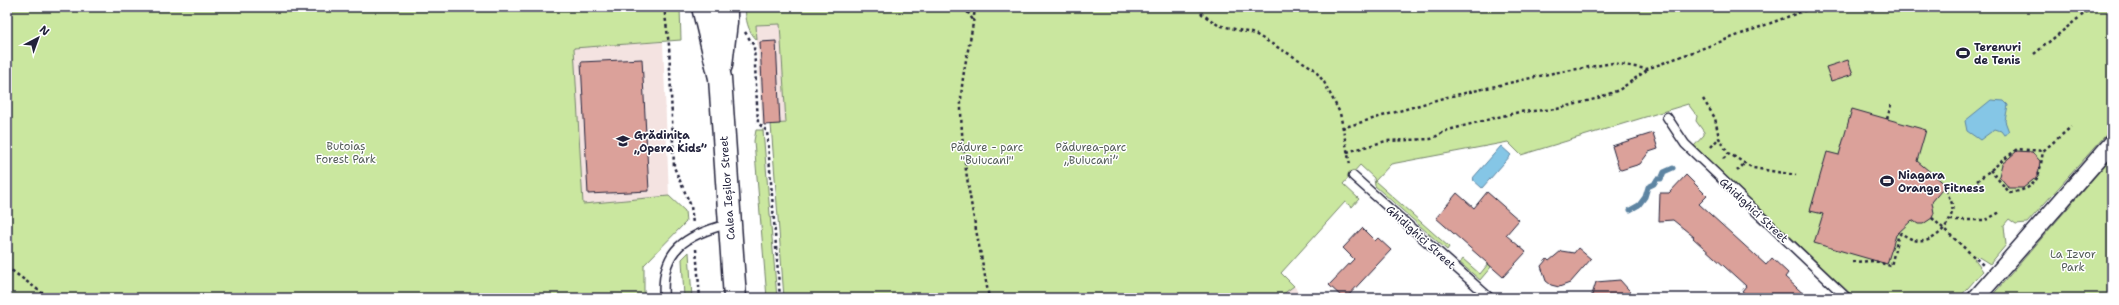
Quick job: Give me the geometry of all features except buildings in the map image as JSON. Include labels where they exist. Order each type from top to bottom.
[{"type":"main road","name":"Calea Ieșilor Street","points":[[703,7],[720,78]]},
{"type":"main road","name":"Calea Ieșilor Street","points":[[726,7],[726,22],[720,78],[735,298]]},
{"type":"street","points":[[1976,298],[2112,143]]},
{"type":"lane","name":"Ghidighici Street","points":[[1667,117],[1685,144],[1847,298]]},
{"type":"lane","name":"Ghidighici Street","points":[[1353,176],[1490,298]]},
{"type":"lane","points":[[664,298],[663,282],[671,255],[679,246],[694,235],[729,223]]},
{"type":"path","points":[[664,7],[669,45],[674,167],[691,206],[700,298]]},
{"type":"path","points":[[964,7],[974,20]]},
{"type":"path","points":[[975,7],[974,20],[962,82],[961,108],[964,150],[989,298]]},
{"type":"path","points":[[1199,7],[1202,14],[1218,26],[1255,34],[1312,68],[1324,82],[1340,114],[1346,152],[1353,176]]},
{"type":"path","points":[[1346,152],[1386,142],[1431,138],[1448,130],[1519,112],[1556,109],[1595,99],[1619,90],[1647,69],[1814,7]]},
{"type":"path","points":[[2034,54],[2091,8]]},
{"type":"path","points":[[743,29],[754,46],[758,123],[767,131],[780,298]]},
{"type":"path","points":[[1342,128],[1443,98],[1553,73],[1613,63],[1647,69]]},
{"type":"path","points":[[1703,99],[1715,118],[1719,138],[1729,154],[1753,168],[1796,175]]},
{"type":"path","points":[[1887,119],[1891,105]]},
{"type":"path","points":[[1990,170],[2010,193],[2025,190],[2039,176],[2044,151],[2071,127]]},
{"type":"path","points":[[1711,147],[1719,138]]},
{"type":"path","points":[[1977,181],[2017,149],[2044,151]]},
{"type":"path","points":[[1723,159],[1729,154]]},
{"type":"path","points":[[1736,171],[1744,164]]},
{"type":"path","points":[[1852,262],[1874,262],[1890,266],[1898,237],[1901,233],[1916,240],[1929,240],[1943,229],[1950,220],[1952,204],[1947,192]]},
{"type":"path","points":[[1950,220],[1986,220],[2000,212]]},
{"type":"path","points":[[1932,218],[1996,276]]},
{"type":"path","points":[[7,267],[49,298]]},
{"type":"shaded area","points":[[780,24],[786,123],[762,125],[756,25]]},
{"type":"shaded area","name":"Grădinița „Opera Kids”","points":[[663,42],[669,196],[582,205],[574,48]]},
{"type":"shaded area","points":[[1294,286],[1304,298],[1278,298]]},
{"type":"green space","name":"Butoiaș Forest Park","points":[[7,7],[680,7],[681,40],[574,48],[583,204],[669,196],[685,211],[686,222],[644,265],[644,298],[7,298]]},
{"type":"green space","name":"Pădurea-parc „Buiucani”","points":[[745,7],[2112,7],[2112,105],[2110,107],[2112,111],[2112,128],[2027,223],[2016,224],[2009,219],[2004,225],[2006,245],[1990,264],[1977,256],[1974,259],[1983,271],[1959,298],[1855,298],[1694,146],[1704,135],[1704,132],[1696,121],[1697,116],[1688,104],[1521,155],[1508,142],[1391,164],[1375,181],[1449,247],[1447,250],[1375,186],[1374,178],[1360,165],[1343,184],[1359,199],[1352,207],[1345,202],[1281,273],[1294,286],[1278,298],[784,298],[771,124],[786,123],[780,24],[756,25],[757,40],[748,25]]},
{"type":"green space","points":[[756,130],[763,130],[777,298],[767,298],[754,141]]},
{"type":"green space","name":"La Izvor Park","points":[[2112,157],[2112,298],[1990,298]]},
{"type":"green space","points":[[689,252],[692,298],[684,298],[682,259]]},
{"type":"green space","points":[[1463,259],[1480,274],[1488,264],[1491,267],[1480,280],[1460,263]]},
{"type":"water","points":[[1991,100],[2004,101],[2008,105],[2005,121],[2009,132],[2004,135],[2001,131],[1995,129],[1980,140],[1967,131],[1965,121]]},
{"type":"water","points":[[1501,146],[1511,155],[1482,188],[1472,179]]},
{"type":"waterway","points":[[1630,210],[1639,205],[1645,197],[1648,187],[1654,184],[1657,179],[1661,179],[1664,172],[1673,168]]},
{"type":"place","name":"Terenuri de Tenis","points":[[1963,53]]},
{"type":"place","name":"Grădinița „Opera Kids”","points":[[623,141]]},
{"type":"place","name":"Niagara Orange Fitness","points":[[1887,181]]},
{"type":"park label","name":"Pădure - parc \"Buiucani\"","points":[[987,153]]}]
